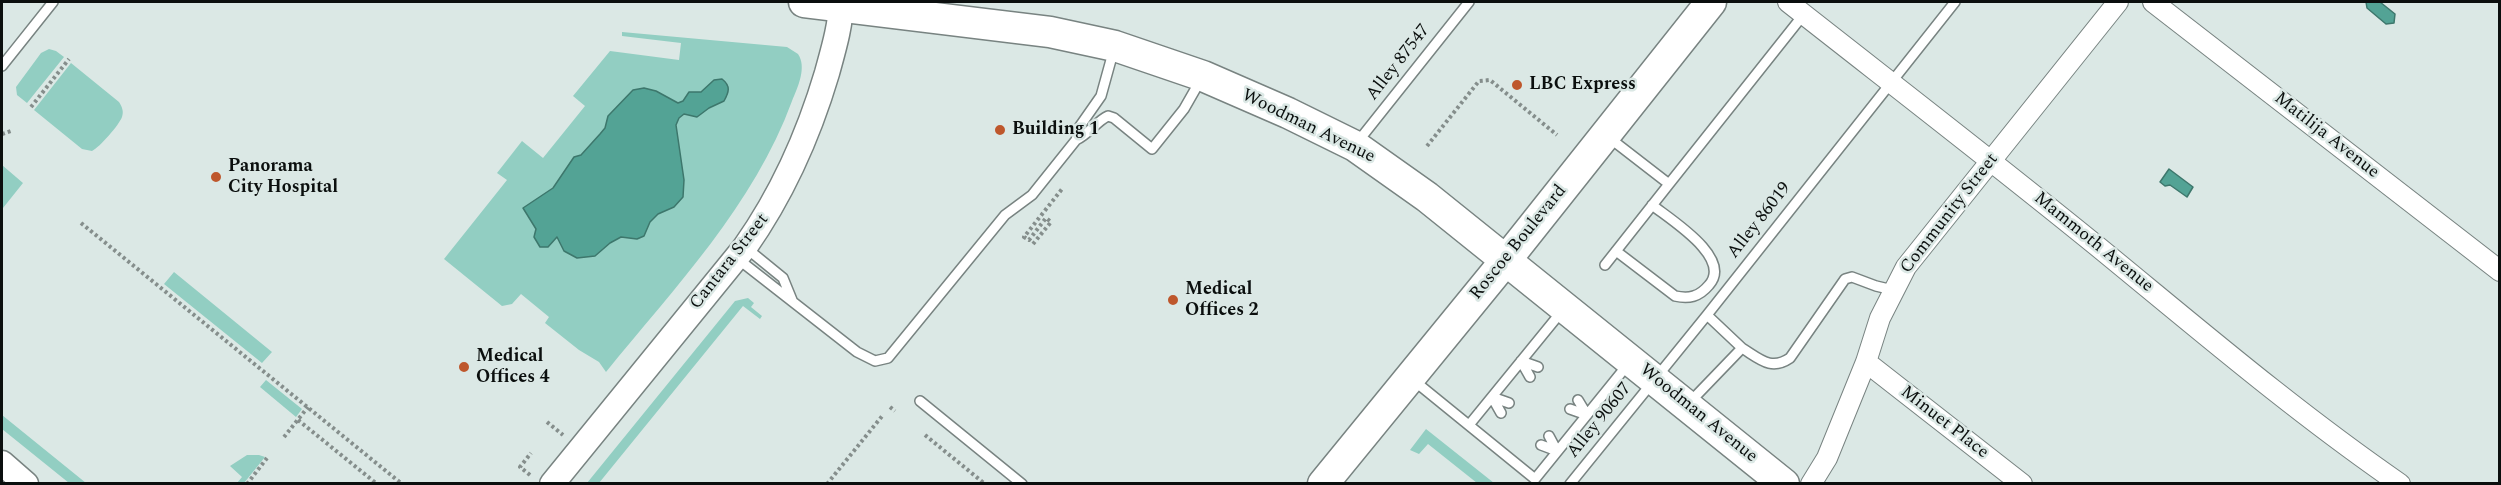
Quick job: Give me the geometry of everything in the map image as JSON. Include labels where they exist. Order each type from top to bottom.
[{"type":"main road","name":"Woodman Avenue","points":[[804,2],[842,3],[1050,32],[1115,46],[1203,76],[1288,113],[1355,146],[1427,197],[1784,483]]},
{"type":"main road","name":"Roscoe Boulevard","points":[[1323,483],[1506,260],[1711,2]]},
{"type":"street","name":"Mammoth Avenue","points":[[1788,2],[1991,161],[2243,365],[2358,454],[2400,483]]},
{"type":"street","name":"Community Street","points":[[1811,483],[1827,458],[1866,363],[1880,318],[1906,267],[2118,2]]},
{"type":"street","name":"Matilija Avenue","points":[[2153,2],[2499,271]]},
{"type":"street","name":"Cantara Street","points":[[541,479],[740,252],[770,212],[794,167],[815,114],[834,49],[842,3]]},
{"type":"street","name":"Minuet Place","points":[[1866,363],[2022,483]]},
{"type":"street","points":[[2,463],[26,483]]},
{"type":"lane","points":[[2,66],[53,2]]},
{"type":"lane","name":"Alley 87547","points":[[1355,146],[1469,2]]},
{"type":"lane","name":"Alley 86019","points":[[1655,380],[1955,2]]},
{"type":"lane","points":[[1605,265],[1804,14]]},
{"type":"lane","points":[[740,252],[776,290],[863,356],[875,361],[888,358],[1005,214],[1032,195],[1076,140],[1080,126],[1101,96],[1115,46]]},
{"type":"lane","points":[[1076,140],[1089,133],[1101,119],[1108,116],[1114,118],[1152,149],[1185,109],[1203,76]]},
{"type":"lane","points":[[1605,135],[1669,184]]},
{"type":"lane","points":[[1616,251],[1675,296],[1687,298],[1700,294],[1711,283],[1715,268],[1709,253],[1652,205]]},
{"type":"lane","points":[[740,252],[783,278],[792,300]]},
{"type":"lane","points":[[1707,315],[1742,348],[1769,365],[1781,364],[1803,343],[1845,279],[1852,277],[1893,290]]},
{"type":"lane","points":[[1469,425],[1565,307]]},
{"type":"lane","points":[[1687,406],[1742,348]]},
{"type":"lane","points":[[1410,378],[1535,478],[1631,360]]},
{"type":"lane","points":[[1521,361],[1538,367]]},
{"type":"lane","points":[[1521,361],[1530,377]]},
{"type":"lane","name":"Alley 90607","points":[[1570,483],[1655,380]]},
{"type":"lane","points":[[1492,397],[1509,403]]},
{"type":"lane","points":[[1492,397],[1501,413]]},
{"type":"lane","points":[[1578,400],[1587,415]]},
{"type":"lane","points":[[920,401],[1022,483]]},
{"type":"lane","points":[[1570,409],[1587,415]]},
{"type":"lane","points":[[1549,436],[1557,451]]},
{"type":"lane","points":[[1541,446],[1557,451]]},
{"type":"path","points":[[31,107],[69,59]]},
{"type":"path","points":[[1427,146],[1479,81],[1490,80],[1557,135]]},
{"type":"path","points":[[2,134],[11,131]]},
{"type":"path","points":[[1033,244],[1051,222],[1046,218],[1029,240],[1024,237],[1062,189]]},
{"type":"path","points":[[81,223],[402,483]]},
{"type":"path","points":[[284,437],[308,407]]},
{"type":"path","points":[[890,407],[895,411]]},
{"type":"path","points":[[827,483],[883,415]]},
{"type":"path","points":[[298,420],[377,483]]},
{"type":"path","points":[[546,422],[563,435]]},
{"type":"path","points":[[925,435],[985,483]]},
{"type":"path","points":[[531,453],[520,467],[541,479]]},
{"type":"path","points":[[247,483],[267,458]]},
{"type":"shaded area","points":[[2366,2],[2380,2],[2395,14],[2394,23],[2386,24],[2367,8]]},
{"type":"shaded area","points":[[622,32],[787,47],[798,54],[802,71],[797,90],[776,139],[735,210],[711,244],[606,372],[599,362],[579,350],[545,323],[549,317],[521,294],[512,304],[502,306],[444,259],[507,180],[497,173],[522,141],[543,158],[585,106],[573,96],[610,51],[679,60],[681,43],[622,36]]},
{"type":"shaded area","points":[[49,49],[64,57],[27,103],[17,95],[16,87],[41,53]]},
{"type":"shaded area","points":[[71,63],[119,102],[123,113],[104,141],[92,151],[82,149],[34,110]]},
{"type":"shaded area","points":[[722,79],[728,89],[724,101],[697,117],[684,114],[679,118],[676,125],[684,180],[683,197],[674,207],[658,214],[650,222],[644,236],[637,239],[621,237],[595,256],[577,258],[564,251],[557,237],[548,247],[540,247],[534,237],[536,229],[523,208],[553,188],[574,157],[581,155],[600,134],[605,128],[608,116],[633,90],[644,88],[656,91],[678,103],[683,101],[689,92],[701,92],[714,80]]},
{"type":"shaded area","points":[[2,165],[23,183],[3,208],[2,207]]},
{"type":"shaded area","points":[[2169,169],[2193,187],[2187,197],[2170,185],[2165,186],[2160,182]]},
{"type":"shaded area","points":[[174,272],[272,352],[262,363],[164,284]]},
{"type":"shaded area","points":[[748,298],[754,303],[751,307],[762,316],[760,319],[743,306],[599,483],[587,483],[735,301]]},
{"type":"shaded area","points":[[266,380],[302,409],[296,417],[260,387]]},
{"type":"shaded area","points":[[2,415],[86,483],[69,483],[2,429]]},
{"type":"shaded area","points":[[1426,429],[1494,483],[1477,483],[1428,444],[1419,454],[1410,450]]},
{"type":"shaded area","points":[[247,455],[265,457],[244,483],[237,483],[242,477],[230,466]]},
{"type":"place","name":"LBC Express","points":[[1517,85]]},
{"type":"place","name":"Building 1","points":[[1000,130]]},
{"type":"place","name":"Panorama City Hospital","points":[[216,177]]},
{"type":"place","name":"Medical Offices 2","points":[[1173,300]]},
{"type":"place","name":"Medical Offices 4","points":[[464,367]]}]
